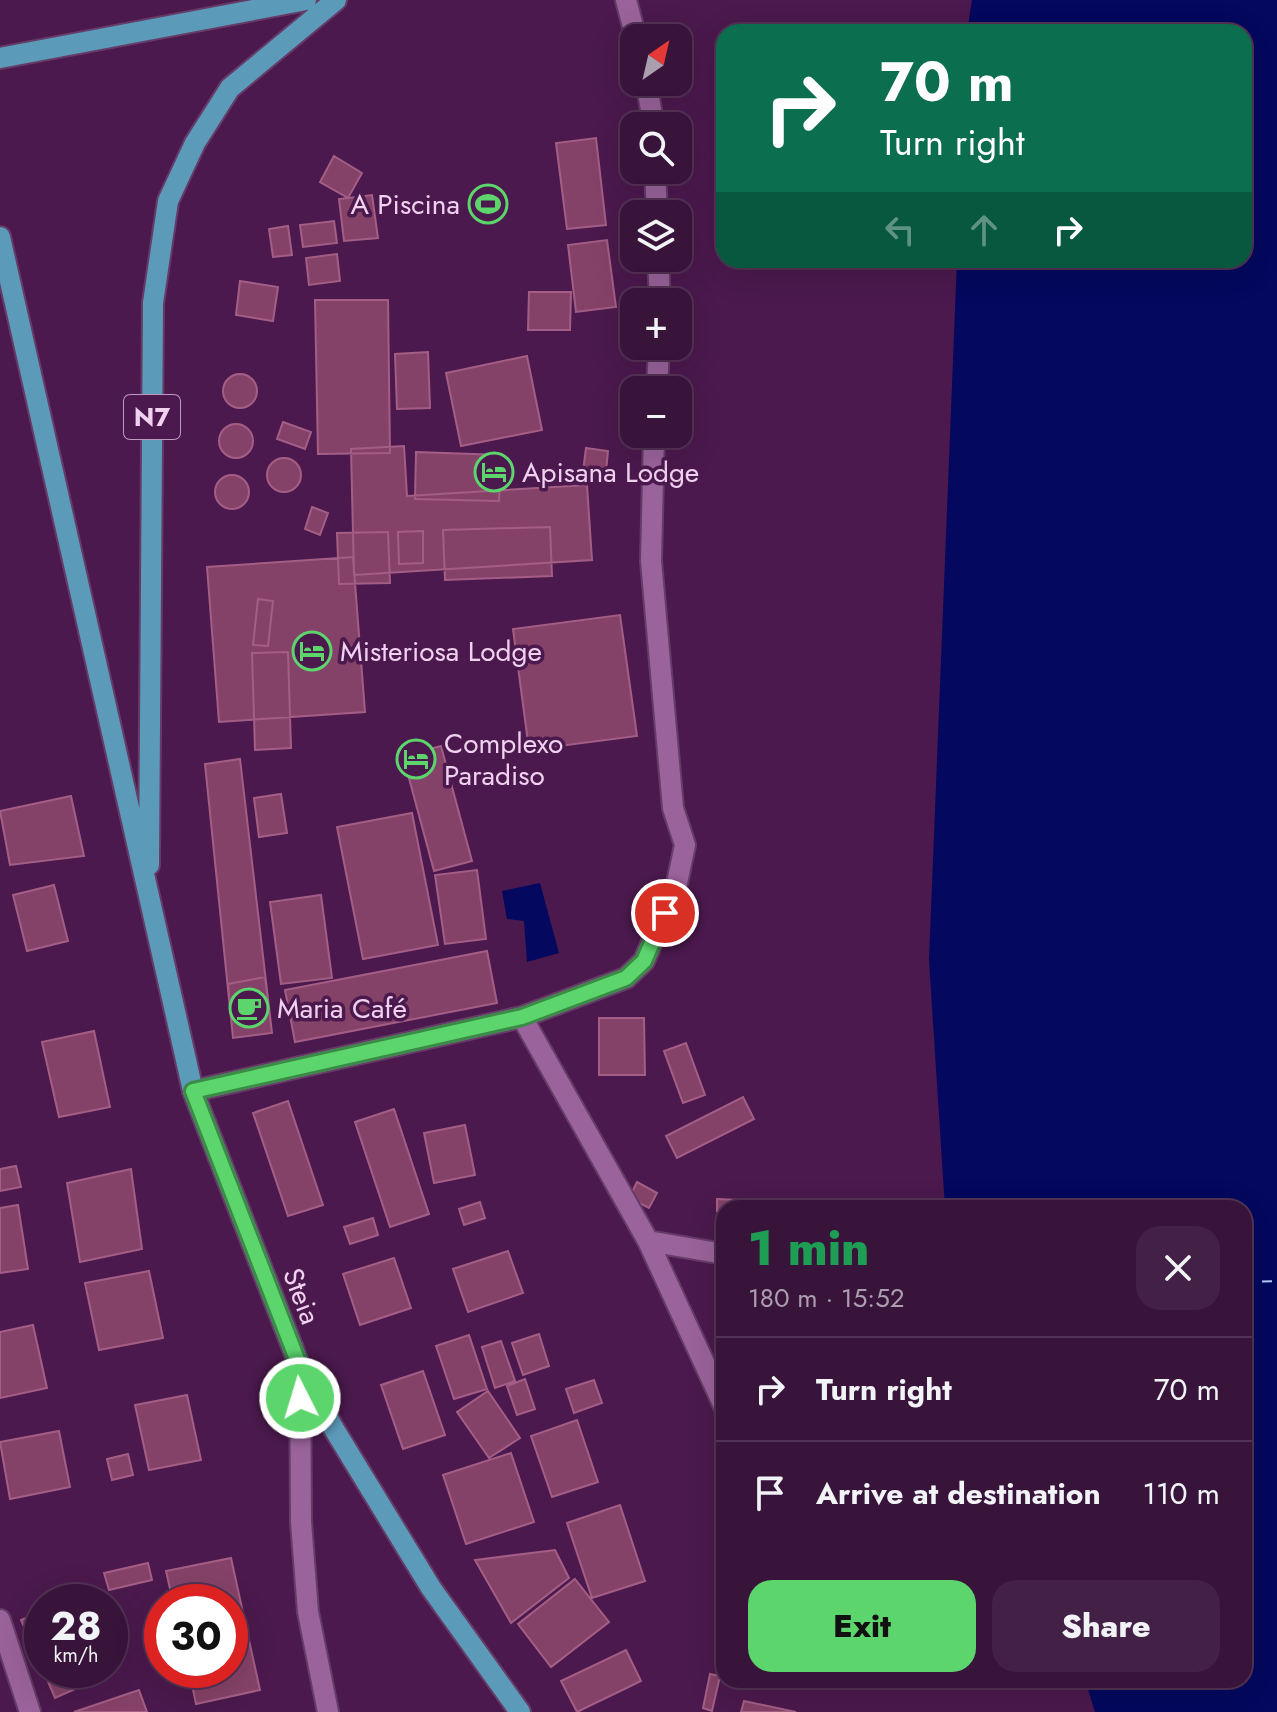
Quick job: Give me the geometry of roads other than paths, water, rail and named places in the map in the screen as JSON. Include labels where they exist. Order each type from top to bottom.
[{"type":"main road","points":[[0,58],[306,0]]},
{"type":"main road","name":"N7","points":[[148,900],[153,303],[168,201],[195,143],[230,88],[336,0]]},
{"type":"main road","name":"N7","points":[[0,237],[148,900]]},
{"type":"main road","name":"Steia","points":[[148,900],[193,1091],[300,1367],[431,1588],[520,1712]]},
{"type":"street","points":[[626,0],[632,24]]},
{"type":"street","points":[[193,1091],[522,1017],[626,978],[644,961],[677,883],[685,845],[673,808],[651,561],[654,448]]},
{"type":"street","points":[[522,1017],[648,1241],[716,1389]]},
{"type":"street","points":[[648,1241],[716,1253]]},
{"type":"street","points":[[300,1367],[308,1612],[328,1712]]},
{"type":"street","points":[[0,1620],[30,1712]]},
{"type":"place","name":"A Piscina","points":[[488,204]]},
{"type":"place","name":"Apisana Lodge","points":[[494,472]]},
{"type":"place","name":"Misteriosa Lodge","points":[[312,651]]},
{"type":"place","name":"Complexo Paradiso","points":[[416,759]]},
{"type":"place","name":"Maria Café","points":[[249,1008]]}]
